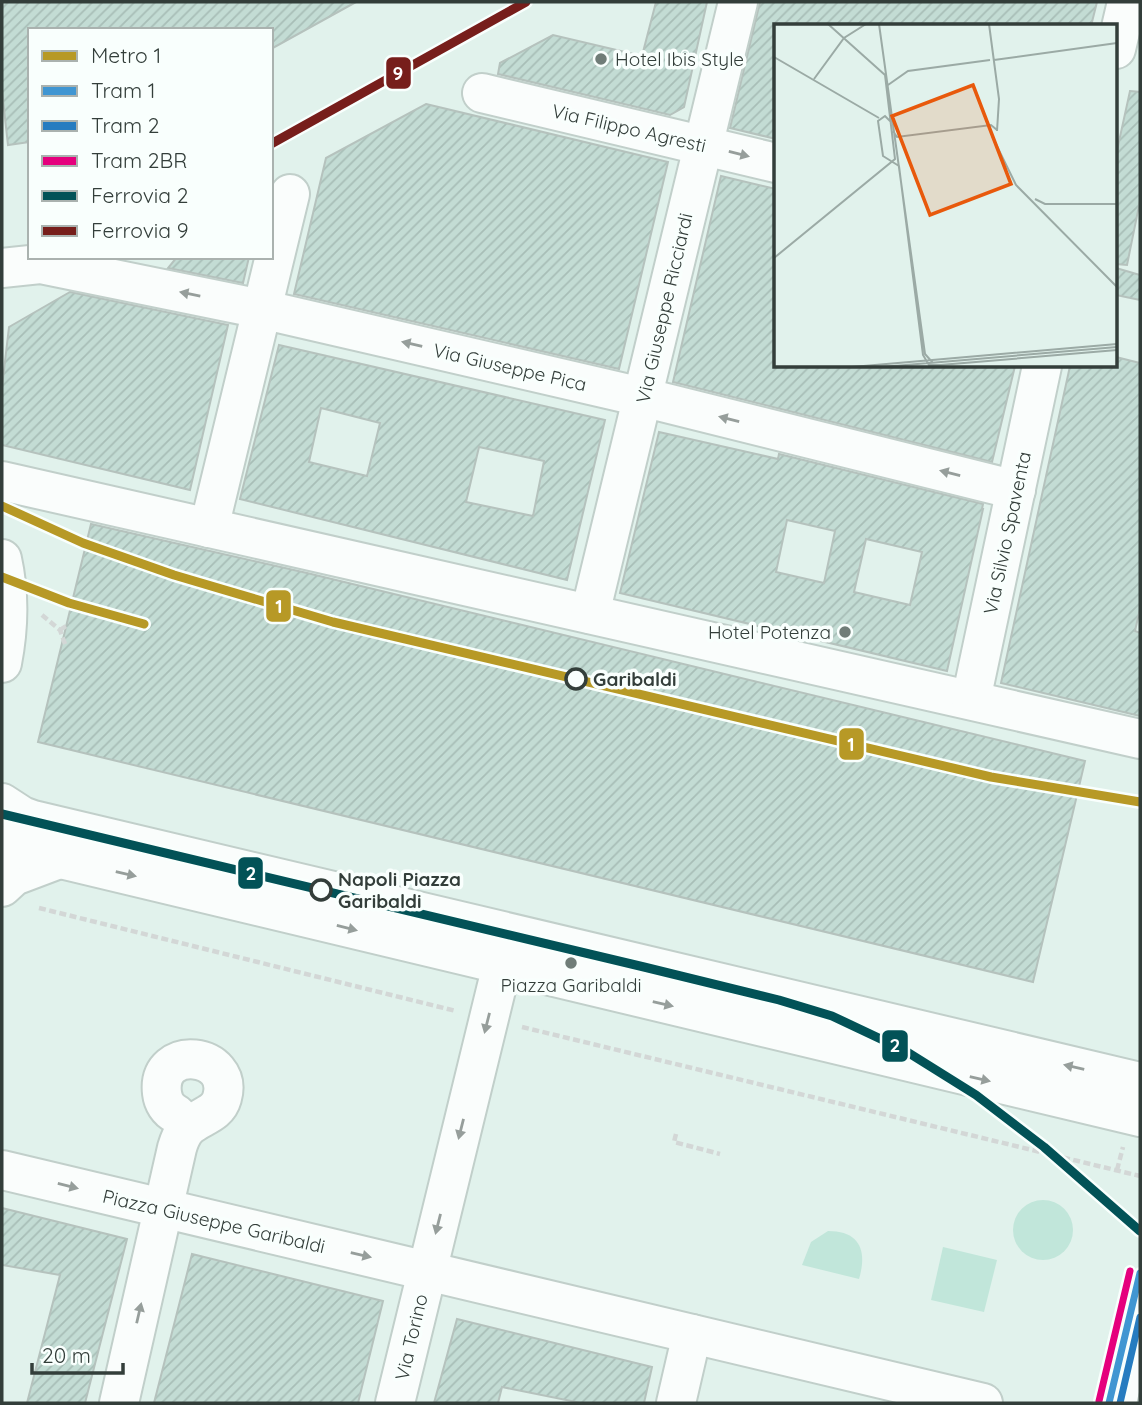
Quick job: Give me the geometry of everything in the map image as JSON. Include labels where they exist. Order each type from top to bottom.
[{"type":"street","name":"Via Giuseppe Ricciardi","points":[[590,614],[738,2]]},
{"type":"street","points":[[1118,40],[1127,2]]},
{"type":"street","name":"Via Filippo Agresti","points":[[482,93],[774,163]]},
{"type":"street","points":[[209,528],[290,194]]},
{"type":"street","name":"Via Giuseppe Pica","points":[[2,268],[40,264],[261,309],[642,397],[1016,490]]},
{"type":"street","name":"Via Silvio Spaventa","points":[[971,700],[1042,368]]},
{"type":"street","points":[[2,481],[1140,739]]},
{"type":"street","points":[[2,559],[9,602],[2,663]]},
{"type":"street","points":[[2,803],[33,820],[1140,1082]]},
{"type":"street","points":[[5,864],[59,859],[502,965],[1132,1131]]},
{"type":"street","name":"Via Torino","points":[[396,1403],[502,965]]},
{"type":"street","points":[[119,1403],[181,1137],[194,1122],[210,1115],[222,1097],[223,1087],[214,1067],[206,1062],[187,1058],[170,1068],[164,1076],[162,1095],[166,1105],[176,1114]]},
{"type":"street","name":"Piazza Giuseppe Garibaldi","points":[[2,1170],[983,1403]]},
{"type":"street","points":[[1116,1403],[1140,1302]]},
{"type":"street","points":[[676,1403],[692,1334]]},
{"type":"path","points":[[36,610],[60,630],[65,644]]},
{"type":"path","points":[[60,630],[69,624]]},
{"type":"path","points":[[39,908],[461,1012]]},
{"type":"path","points":[[512,1025],[1140,1176]]},
{"type":"path","points":[[1117,1170],[1132,1131]]},
{"type":"path","points":[[676,1134],[674,1142],[720,1154]]},
{"type":"green space","points":[[1043,1200],[1060,1205],[1068,1213],[1073,1230],[1068,1247],[1060,1255],[1043,1260],[1026,1255],[1018,1247],[1013,1230],[1018,1213],[1026,1205]]},
{"type":"green space","points":[[828,1231],[848,1235],[859,1245],[862,1260],[859,1279],[802,1265],[811,1242]]},
{"type":"green space","points":[[943,1247],[997,1260],[984,1312],[931,1300]]},
{"type":"building","points":[[2,2],[356,2],[273,48],[273,28],[28,28],[28,142],[8,145],[2,91]]},
{"type":"building","name":"Hotel Ibis Style","points":[[656,2],[707,2],[684,107],[670,115],[498,74],[500,63],[553,35],[642,56]]},
{"type":"building","points":[[760,2],[1097,2],[1092,24],[774,24],[774,139],[730,128]]},
{"type":"building","points":[[1130,91],[1140,92],[1140,201],[1127,265],[1118,264],[1118,146]]},
{"type":"building","points":[[426,104],[668,162],[619,369],[294,294],[326,158]]},
{"type":"building","points":[[721,176],[774,189],[774,368],[1015,368],[992,462],[673,382]]},
{"type":"building","points":[[175,259],[249,259],[243,283],[168,268]]},
{"type":"building","points":[[1118,269],[1140,275],[1140,300],[1118,295]]},
{"type":"building","points":[[70,292],[228,325],[190,490],[2,445],[2,387],[9,327]]},
{"type":"building","points":[[279,345],[605,420],[567,580],[240,499]],"holes":[[[321,408],[380,423],[367,476],[309,462]],[[479,447],[544,461],[533,516],[466,502]]]},
{"type":"building","points":[[1118,358],[1140,363],[1140,609],[1135,631],[1140,633],[1140,716],[1001,683],[1070,368],[1118,368]]},
{"type":"building","points":[[659,432],[778,459],[779,454],[983,504],[947,671],[620,593]],"holes":[[[787,520],[835,531],[824,583],[776,572]],[[866,539],[922,552],[910,605],[854,592]]]},
{"type":"building","points":[[91,524],[307,573],[1085,761],[1033,982],[38,742]]},
{"type":"building","points":[[2,1208],[127,1239],[85,1403],[27,1403],[60,1275],[2,1265]]},
{"type":"building","points":[[192,1254],[383,1301],[358,1403],[154,1403]]},
{"type":"building","points":[[457,1319],[652,1367],[644,1403],[581,1403],[502,1387],[498,1403],[434,1403]]},
{"type":"metro line","name":"1","points":[[2,506],[83,543],[174,575],[333,622],[991,777],[1140,802]]},
{"type":"metro line","name":"1","points":[[2,577],[69,603],[144,624]]},
{"type":"tram line","name":"2BR","points":[[1099,1401],[1130,1271]]},
{"type":"tram line","name":"1","points":[[1109,1403],[1140,1273]]},
{"type":"tram line","name":"2","points":[[1120,1403],[1140,1317]]},
{"type":"rail line","name":"9","points":[[273,143],[526,2]]},
{"type":"rail line","name":"2","points":[[2,814],[644,967],[779,1000],[832,1016],[904,1050],[976,1095],[1044,1147],[1140,1231]]},
{"type":"place","name":"Hotel Ibis Style","points":[[601,59]]},
{"type":"place","name":"Hotel Potenza","points":[[845,632]]},
{"type":"place","name":"Garibaldi","points":[[576,679]]},
{"type":"place","name":"Napoli Piazza Garibaldi","points":[[321,890]]},
{"type":"place","name":"Piazza Garibaldi","points":[[571,963]]}]
